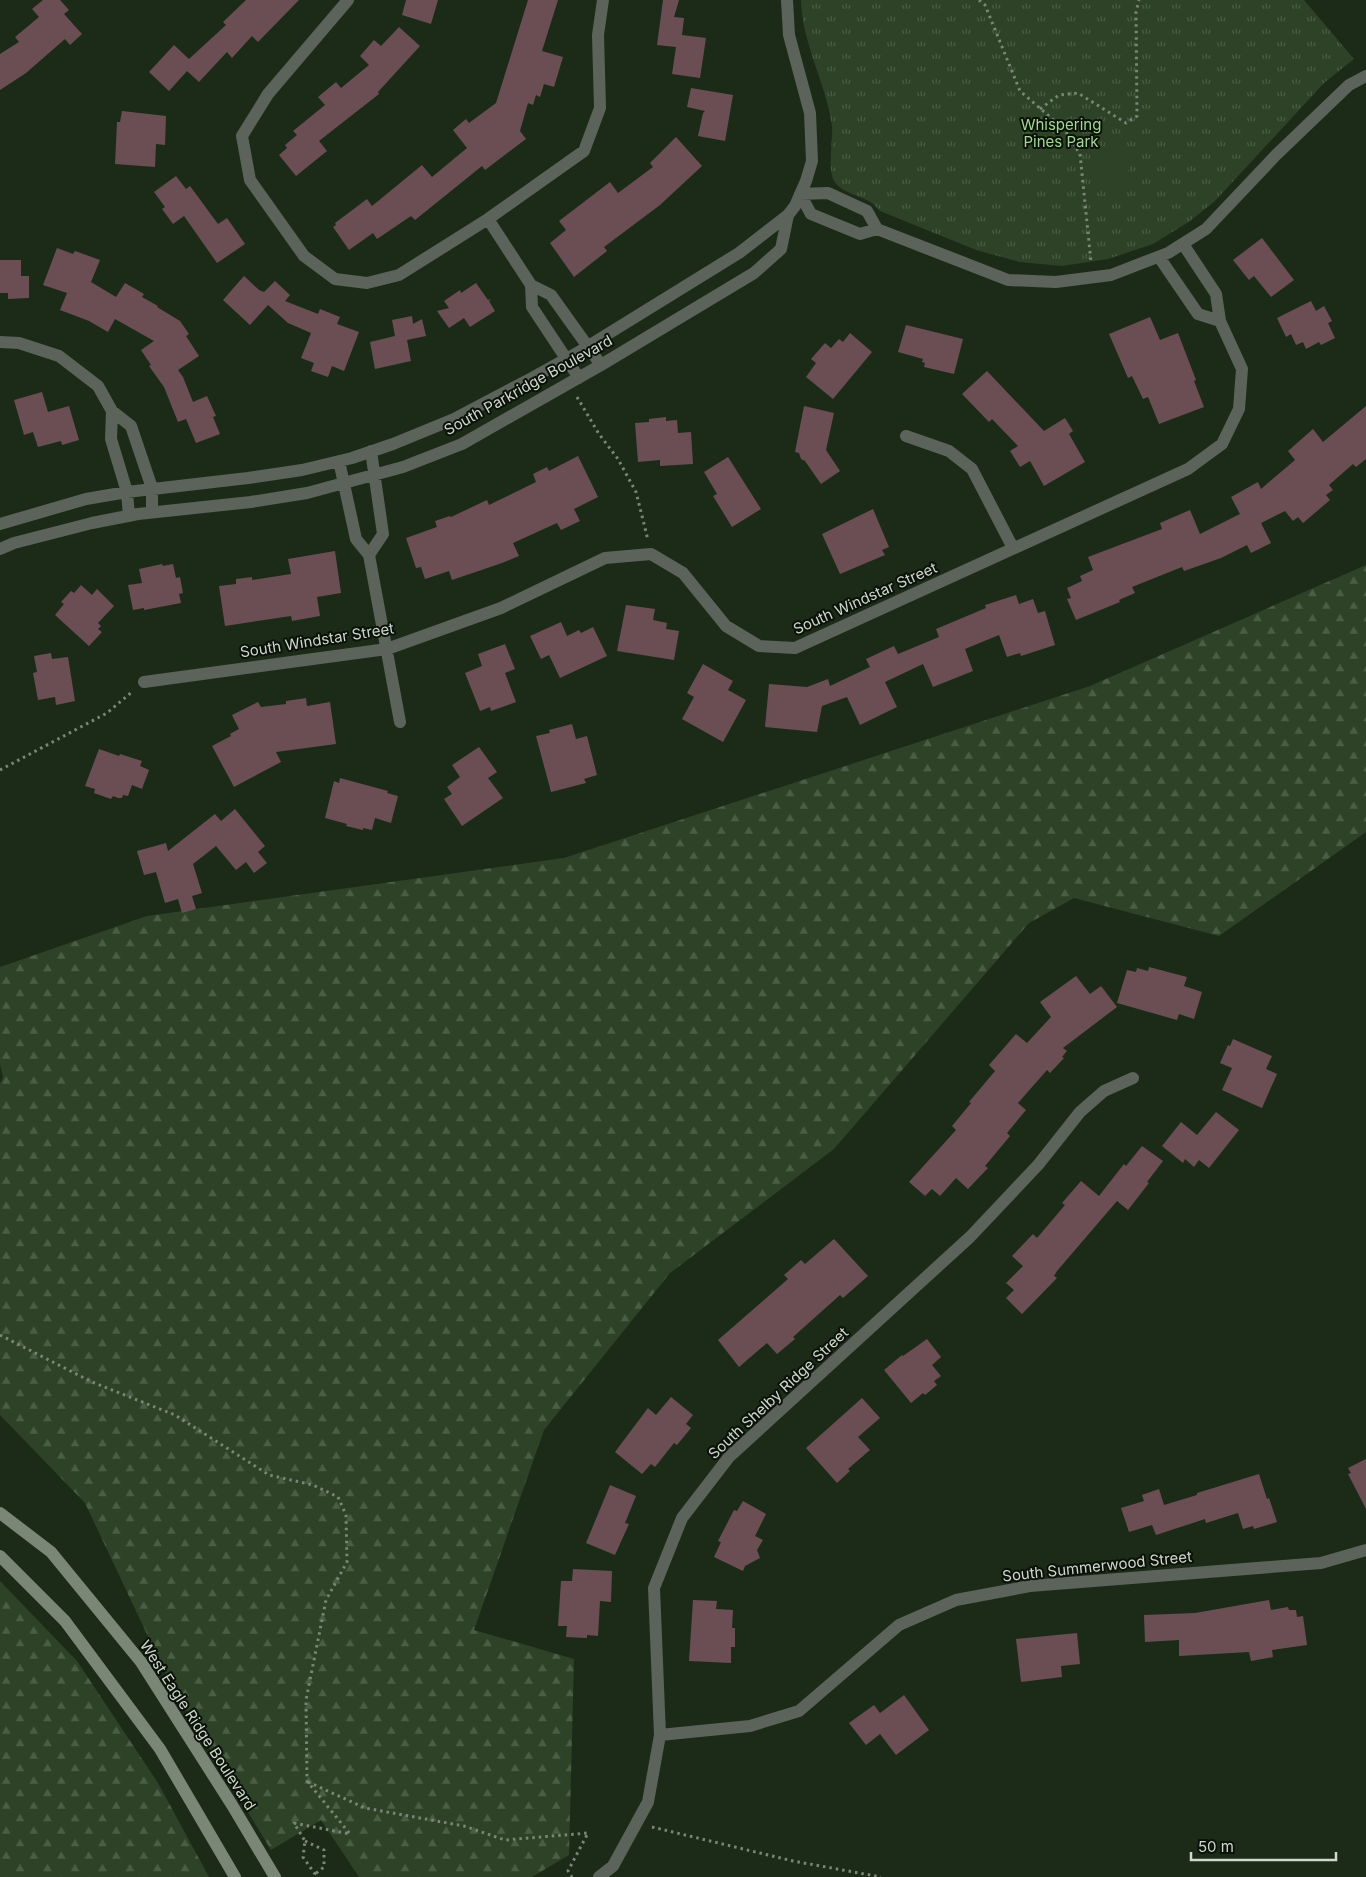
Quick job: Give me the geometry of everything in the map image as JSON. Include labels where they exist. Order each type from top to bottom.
[{"type":"street","points":[[348,0],[268,94],[242,136],[250,180],[304,256],[336,279],[367,283],[399,275],[488,219],[584,151],[600,108],[598,34],[603,0]]},
{"type":"street","name":"South Parkridge Boulevard","points":[[0,524],[86,500],[152,488],[248,478],[302,470],[371,451],[454,419],[566,359],[739,253],[788,215],[795,206],[812,161],[810,113],[789,35],[787,0]]},
{"type":"street","points":[[877,229],[867,211],[828,193],[800,194],[811,214],[860,234],[877,229],[1008,280],[1056,282],[1111,276],[1168,253],[1206,228],[1276,155],[1349,85],[1366,76]]},
{"type":"street","name":"South Parkridge Boulevard","points":[[0,550],[14,543],[92,523],[129,516],[251,502],[307,493],[403,467],[462,444],[601,365],[754,273],[781,249],[788,215]]},
{"type":"street","points":[[488,219],[531,285],[551,295],[601,365]]},
{"type":"street","name":"South Windstar Street","points":[[144,682],[386,649],[501,608],[605,558],[651,554],[683,573],[726,626],[759,646],[795,648],[1188,469],[1222,444],[1239,409],[1242,369],[1220,321],[1216,294],[1183,244]]},
{"type":"street","points":[[1159,257],[1198,314],[1220,321]]},
{"type":"street","points":[[531,285],[532,307],[566,359],[574,380]]},
{"type":"street","points":[[0,342],[19,343],[59,356],[98,386],[112,411],[132,426],[152,488],[152,512]]},
{"type":"street","points":[[112,411],[111,439],[127,492],[129,516]]},
{"type":"street","points":[[906,436],[949,451],[972,469],[1013,548]]},
{"type":"street","points":[[369,556],[383,534],[371,451]]},
{"type":"street","points":[[339,461],[356,540],[369,556],[400,722]]},
{"type":"street","name":"South Shelby Ridge Street","points":[[599,1877],[614,1866],[648,1802],[660,1735],[654,1588],[682,1518],[728,1457],[970,1237],[1038,1166],[1080,1112],[1104,1091],[1133,1078]]},
{"type":"street","name":"West Eagle Ridge Boulevard","points":[[0,1513],[51,1552],[140,1662],[232,1805],[275,1877]]},
{"type":"street","name":"South Summerwood Street","points":[[660,1735],[750,1726],[799,1711],[899,1625],[956,1600],[1030,1586],[1322,1563],[1366,1550]]},
{"type":"street","points":[[0,1556],[64,1621],[160,1749],[235,1877]]},
{"type":"path","points":[[979,0],[985,5],[1020,91],[1064,129],[1080,154],[1093,278]]},
{"type":"path","points":[[1040,109],[1059,95],[1078,93],[1126,123],[1137,116],[1136,12],[1138,0]]},
{"type":"path","points":[[574,380],[599,434],[618,458],[636,492],[651,554]]},
{"type":"path","points":[[0,770],[106,713],[144,682]]},
{"type":"path","points":[[0,1335],[92,1382],[175,1415],[269,1475],[313,1485],[338,1497],[346,1515],[347,1562],[326,1600],[306,1700],[307,1781],[350,1834],[294,1823],[305,1841],[324,1850],[324,1866],[313,1876],[303,1857],[305,1841]]},
{"type":"path","points":[[307,1781],[366,1808],[464,1826],[506,1840],[588,1833],[568,1871],[572,1877]]},
{"type":"path","points":[[637,1823],[793,1861],[881,1877]]},
{"type":"green space","name":"Whispering Pines Park","points":[[801,0],[1304,0],[1354,59],[1324,83],[1215,201],[1190,221],[1153,244],[1108,259],[1062,266],[1020,262],[976,250],[880,211],[872,203],[845,191],[836,184],[831,168],[832,126],[829,110],[805,32]]},
{"type":"green space","points":[[1113,146],[1130,168],[1120,185],[1103,180],[1099,176],[1096,167],[1098,154]]},
{"type":"green space","points":[[1366,565],[1366,832],[1219,936],[1074,898],[1029,923],[834,1149],[670,1273],[544,1430],[474,1630],[574,1659],[569,1855],[532,1877],[359,1877],[321,1820],[271,1850],[171,1685],[85,1503],[0,1415],[0,1083],[3,1078],[0,1064],[0,967],[147,916],[564,858],[1090,686]]},
{"type":"green space","points":[[0,1581],[77,1661],[158,1783],[209,1877],[0,1877]]},
{"type":"building","points":[[43,0],[60,0],[69,10],[64,14],[82,34],[70,45],[65,39],[26,73],[0,90],[0,54],[19,42],[15,37],[39,17],[32,9]]},
{"type":"building","points":[[246,0],[299,0],[258,42],[252,36],[232,58],[227,52],[199,82],[187,71],[169,91],[149,72],[174,45],[189,59],[226,25],[223,22]]},
{"type":"building","points":[[406,0],[438,0],[431,24],[402,15]]},
{"type":"building","points":[[528,0],[558,0],[542,51],[563,57],[554,87],[544,84],[540,97],[536,95],[533,105],[528,103],[520,131],[526,139],[485,170],[482,166],[415,220],[411,216],[377,239],[373,233],[349,250],[333,227],[336,225],[335,223],[367,199],[372,206],[422,165],[432,177],[467,148],[453,130],[466,119],[469,123],[496,103]]},
{"type":"building","points":[[663,0],[679,0],[674,17],[684,18],[682,35],[706,38],[700,78],[672,74],[676,47],[657,45]]},
{"type":"building","points":[[399,27],[420,46],[378,92],[379,94],[319,141],[327,151],[296,176],[279,155],[287,148],[285,145],[297,135],[293,131],[325,105],[318,97],[336,82],[341,88],[369,65],[360,56],[374,40],[381,46]]},
{"type":"building","points":[[691,88],[733,95],[725,141],[698,136],[705,111],[687,107]]},
{"type":"building","points":[[122,111],[166,116],[165,145],[156,144],[155,167],[115,164],[117,122],[120,122]]},
{"type":"building","points":[[676,137],[702,166],[660,205],[604,247],[607,251],[574,277],[550,243],[566,230],[559,221],[610,182],[618,193],[653,167],[650,163]]},
{"type":"building","points":[[176,176],[186,189],[190,186],[218,224],[227,218],[245,244],[217,263],[184,216],[173,224],[162,209],[165,207],[154,192]]},
{"type":"building","points":[[1262,238],[1294,280],[1271,297],[1254,276],[1249,280],[1233,260]]},
{"type":"building","points":[[57,248],[73,254],[75,251],[100,260],[91,282],[116,297],[125,283],[144,294],[142,297],[180,321],[189,334],[186,336],[199,356],[178,370],[183,377],[193,402],[207,396],[216,416],[213,417],[220,434],[196,443],[186,419],[178,422],[164,387],[149,366],[151,365],[141,350],[154,341],[115,319],[108,332],[89,321],[60,310],[67,293],[43,285]]},
{"type":"building","points":[[0,260],[21,260],[21,276],[29,276],[29,298],[8,299],[8,293],[0,293]]},
{"type":"building","points":[[244,276],[259,290],[264,292],[275,281],[290,295],[285,301],[318,314],[320,309],[340,317],[337,324],[359,332],[344,371],[332,366],[328,377],[311,371],[314,363],[301,358],[311,333],[288,323],[268,305],[250,325],[223,300]]},
{"type":"building","points":[[476,283],[488,300],[491,299],[489,301],[495,311],[470,327],[464,318],[449,328],[437,311],[449,308],[444,301],[460,290],[461,293]]},
{"type":"building","points":[[1311,301],[1316,311],[1324,306],[1332,321],[1328,323],[1335,338],[1321,345],[1319,342],[1306,349],[1303,342],[1296,345],[1291,334],[1286,337],[1277,318]]},
{"type":"building","points":[[412,316],[413,324],[422,319],[426,336],[407,340],[411,361],[375,369],[370,342],[395,336],[392,320]]},
{"type":"building","points":[[1150,317],[1160,340],[1178,333],[1204,407],[1159,424],[1148,397],[1143,399],[1132,376],[1128,378],[1109,334]]},
{"type":"building","points":[[906,325],[963,339],[954,374],[924,367],[923,359],[898,352]]},
{"type":"building","points":[[850,333],[872,352],[833,399],[806,377],[816,363],[811,359],[825,343],[831,348],[839,339],[843,342]]},
{"type":"building","points":[[987,371],[1044,431],[1065,418],[1073,431],[1069,434],[1085,462],[1044,486],[1030,461],[1020,467],[1010,451],[1018,446],[992,419],[989,422],[962,394]]},
{"type":"building","points":[[42,392],[48,412],[69,406],[79,440],[62,445],[61,441],[38,447],[33,432],[24,435],[14,400]]},
{"type":"building","points":[[804,406],[834,413],[826,450],[840,471],[821,484],[805,461],[801,459],[799,453],[795,452]]},
{"type":"building","points":[[1366,406],[1366,459],[1356,467],[1353,464],[1329,485],[1333,490],[1326,495],[1330,500],[1303,523],[1298,517],[1293,521],[1285,511],[1261,523],[1271,543],[1251,553],[1247,545],[1221,558],[1184,571],[1182,567],[1132,587],[1135,593],[1119,600],[1120,602],[1076,620],[1067,599],[1071,598],[1067,588],[1082,581],[1080,576],[1093,570],[1088,557],[1162,529],[1160,523],[1190,510],[1200,534],[1240,514],[1231,497],[1258,482],[1261,489],[1295,460],[1288,451],[1313,429],[1323,442]]},
{"type":"building","points":[[666,417],[666,421],[677,420],[678,433],[691,432],[693,464],[660,466],[660,460],[638,462],[635,423],[649,422],[649,419]]},
{"type":"building","points":[[578,456],[598,497],[574,509],[580,521],[561,530],[557,523],[513,543],[519,556],[452,580],[449,571],[425,579],[421,567],[416,568],[406,538],[437,527],[435,521],[451,517],[487,500],[489,505],[536,482],[533,474],[547,467],[549,471]]},
{"type":"building","points":[[728,457],[761,509],[732,527],[713,496],[717,494],[704,472]]},
{"type":"building","points":[[873,509],[889,547],[882,550],[885,555],[840,574],[822,534]]},
{"type":"building","points":[[335,551],[341,593],[317,597],[320,616],[292,621],[291,616],[225,626],[219,586],[236,584],[236,579],[252,577],[252,580],[291,574],[288,559]]},
{"type":"building","points":[[162,564],[163,566],[173,564],[176,578],[180,577],[183,593],[179,594],[181,603],[144,610],[144,608],[133,610],[128,585],[142,583],[139,569]]},
{"type":"building","points":[[81,585],[92,595],[97,589],[114,606],[98,623],[101,626],[98,629],[102,632],[89,646],[55,615],[64,604],[61,602],[71,591],[74,593]]},
{"type":"building","points":[[1016,595],[1019,604],[1033,599],[1038,613],[1045,611],[1055,645],[1021,656],[1020,653],[1007,657],[999,635],[965,649],[973,671],[933,687],[923,664],[885,682],[897,707],[860,725],[847,697],[822,706],[817,732],[765,727],[769,684],[807,687],[828,679],[830,686],[870,667],[866,659],[894,646],[898,654],[939,637],[936,629],[986,608],[985,605]]},
{"type":"building","points":[[626,605],[655,609],[653,620],[667,623],[666,629],[679,631],[674,660],[617,651]]},
{"type":"building","points":[[561,622],[567,636],[579,630],[581,633],[593,627],[607,656],[560,678],[549,655],[541,659],[530,636]]},
{"type":"building","points":[[505,644],[515,669],[505,673],[516,702],[491,711],[490,707],[480,711],[465,673],[482,666],[478,654]]},
{"type":"building","points":[[51,653],[52,659],[68,657],[75,701],[56,705],[55,697],[38,700],[33,673],[37,672],[34,656]]},
{"type":"building","points":[[703,664],[733,681],[728,690],[746,700],[723,742],[682,719],[694,697],[687,693]]},
{"type":"building","points":[[306,698],[307,706],[330,702],[336,744],[276,752],[281,762],[234,787],[212,746],[231,736],[230,734],[239,729],[232,715],[258,702],[261,707],[286,704],[286,701]]},
{"type":"building","points":[[572,724],[576,739],[587,736],[597,775],[584,779],[586,783],[551,792],[536,736],[550,733],[549,730]]},
{"type":"building","points":[[479,747],[497,772],[488,778],[503,798],[462,826],[444,799],[452,794],[447,787],[460,777],[452,765]]},
{"type":"building","points":[[99,749],[142,761],[140,766],[149,770],[142,789],[132,785],[128,796],[123,795],[122,798],[118,798],[113,796],[111,799],[94,793],[95,789],[85,786]]},
{"type":"building","points":[[340,778],[388,791],[387,793],[398,796],[391,823],[375,818],[372,830],[363,828],[363,830],[325,818],[334,781],[339,783]]},
{"type":"building","points":[[235,809],[265,846],[258,852],[267,863],[254,873],[246,862],[236,870],[216,846],[193,864],[202,893],[192,896],[196,909],[182,913],[178,899],[165,903],[156,872],[144,875],[137,851],[166,843],[168,851],[215,814],[221,821]]},
{"type":"building","points":[[1149,967],[1187,977],[1184,986],[1202,992],[1194,1019],[1179,1014],[1177,1020],[1117,1003],[1127,970],[1136,972],[1137,968],[1148,971]]},
{"type":"building","points":[[1076,976],[1090,994],[1101,986],[1117,1007],[1063,1048],[1067,1051],[1062,1057],[1064,1058],[1050,1073],[1047,1070],[1018,1103],[1026,1110],[1007,1133],[1010,1136],[985,1166],[988,1168],[968,1189],[956,1178],[940,1196],[932,1189],[925,1196],[909,1182],[956,1130],[952,1126],[995,1071],[989,1065],[1016,1034],[1027,1043],[1051,1017],[1040,1002]]},
{"type":"building","points":[[1233,1039],[1272,1056],[1266,1069],[1277,1074],[1262,1108],[1222,1090],[1232,1068],[1220,1063],[1228,1045],[1230,1046]]},
{"type":"building","points":[[1216,1112],[1239,1130],[1209,1168],[1199,1160],[1194,1167],[1185,1159],[1183,1163],[1162,1146],[1181,1122],[1197,1135]]},
{"type":"building","points":[[1142,1146],[1163,1161],[1147,1182],[1149,1183],[1128,1210],[1117,1201],[1057,1271],[1054,1276],[1057,1278],[1022,1314],[1006,1298],[1014,1290],[1006,1283],[1023,1266],[1012,1256],[1033,1234],[1037,1238],[1065,1205],[1062,1203],[1081,1181],[1099,1196],[1124,1164],[1126,1166]]},
{"type":"building","points":[[834,1239],[868,1276],[843,1298],[840,1295],[777,1354],[767,1343],[739,1367],[718,1340],[788,1279],[784,1275],[801,1260],[805,1264]]},
{"type":"building","points":[[927,1339],[941,1357],[932,1365],[941,1376],[934,1381],[937,1385],[911,1403],[884,1370],[902,1355]]},
{"type":"building","points":[[671,1397],[693,1415],[686,1424],[691,1428],[677,1445],[674,1443],[655,1467],[651,1464],[642,1474],[615,1452],[648,1408],[656,1415]]},
{"type":"building","points":[[862,1398],[880,1418],[858,1437],[870,1450],[848,1469],[850,1471],[837,1483],[806,1448]]},
{"type":"building","points":[[1366,1459],[1366,1509],[1348,1474],[1351,1473],[1348,1468]]},
{"type":"building","points":[[1259,1474],[1277,1522],[1254,1529],[1253,1526],[1243,1529],[1238,1513],[1206,1523],[1205,1519],[1156,1535],[1152,1525],[1129,1532],[1121,1508],[1144,1501],[1142,1495],[1159,1489],[1164,1505]]},
{"type":"building","points":[[610,1485],[636,1496],[625,1523],[629,1524],[615,1555],[586,1543]]},
{"type":"building","points":[[743,1501],[766,1514],[755,1536],[763,1540],[757,1550],[760,1558],[745,1566],[743,1571],[714,1557],[721,1542],[718,1541],[734,1510],[737,1511]]},
{"type":"building","points":[[573,1569],[612,1571],[611,1602],[600,1601],[598,1636],[587,1635],[587,1638],[566,1637],[567,1626],[558,1626],[561,1581],[572,1581]]},
{"type":"building","points":[[693,1600],[717,1601],[716,1609],[733,1610],[732,1628],[735,1628],[735,1647],[731,1647],[731,1663],[689,1661]]},
{"type":"building","points":[[1269,1600],[1271,1610],[1288,1607],[1289,1610],[1296,1610],[1297,1617],[1303,1616],[1307,1645],[1272,1650],[1273,1657],[1251,1661],[1249,1652],[1179,1656],[1179,1640],[1145,1642],[1144,1615],[1195,1613]]},
{"type":"building","points":[[1077,1633],[1080,1664],[1061,1666],[1062,1677],[1021,1682],[1016,1639]]},
{"type":"building","points":[[904,1695],[929,1730],[896,1755],[880,1734],[866,1745],[849,1723],[874,1705],[880,1713]]}]
